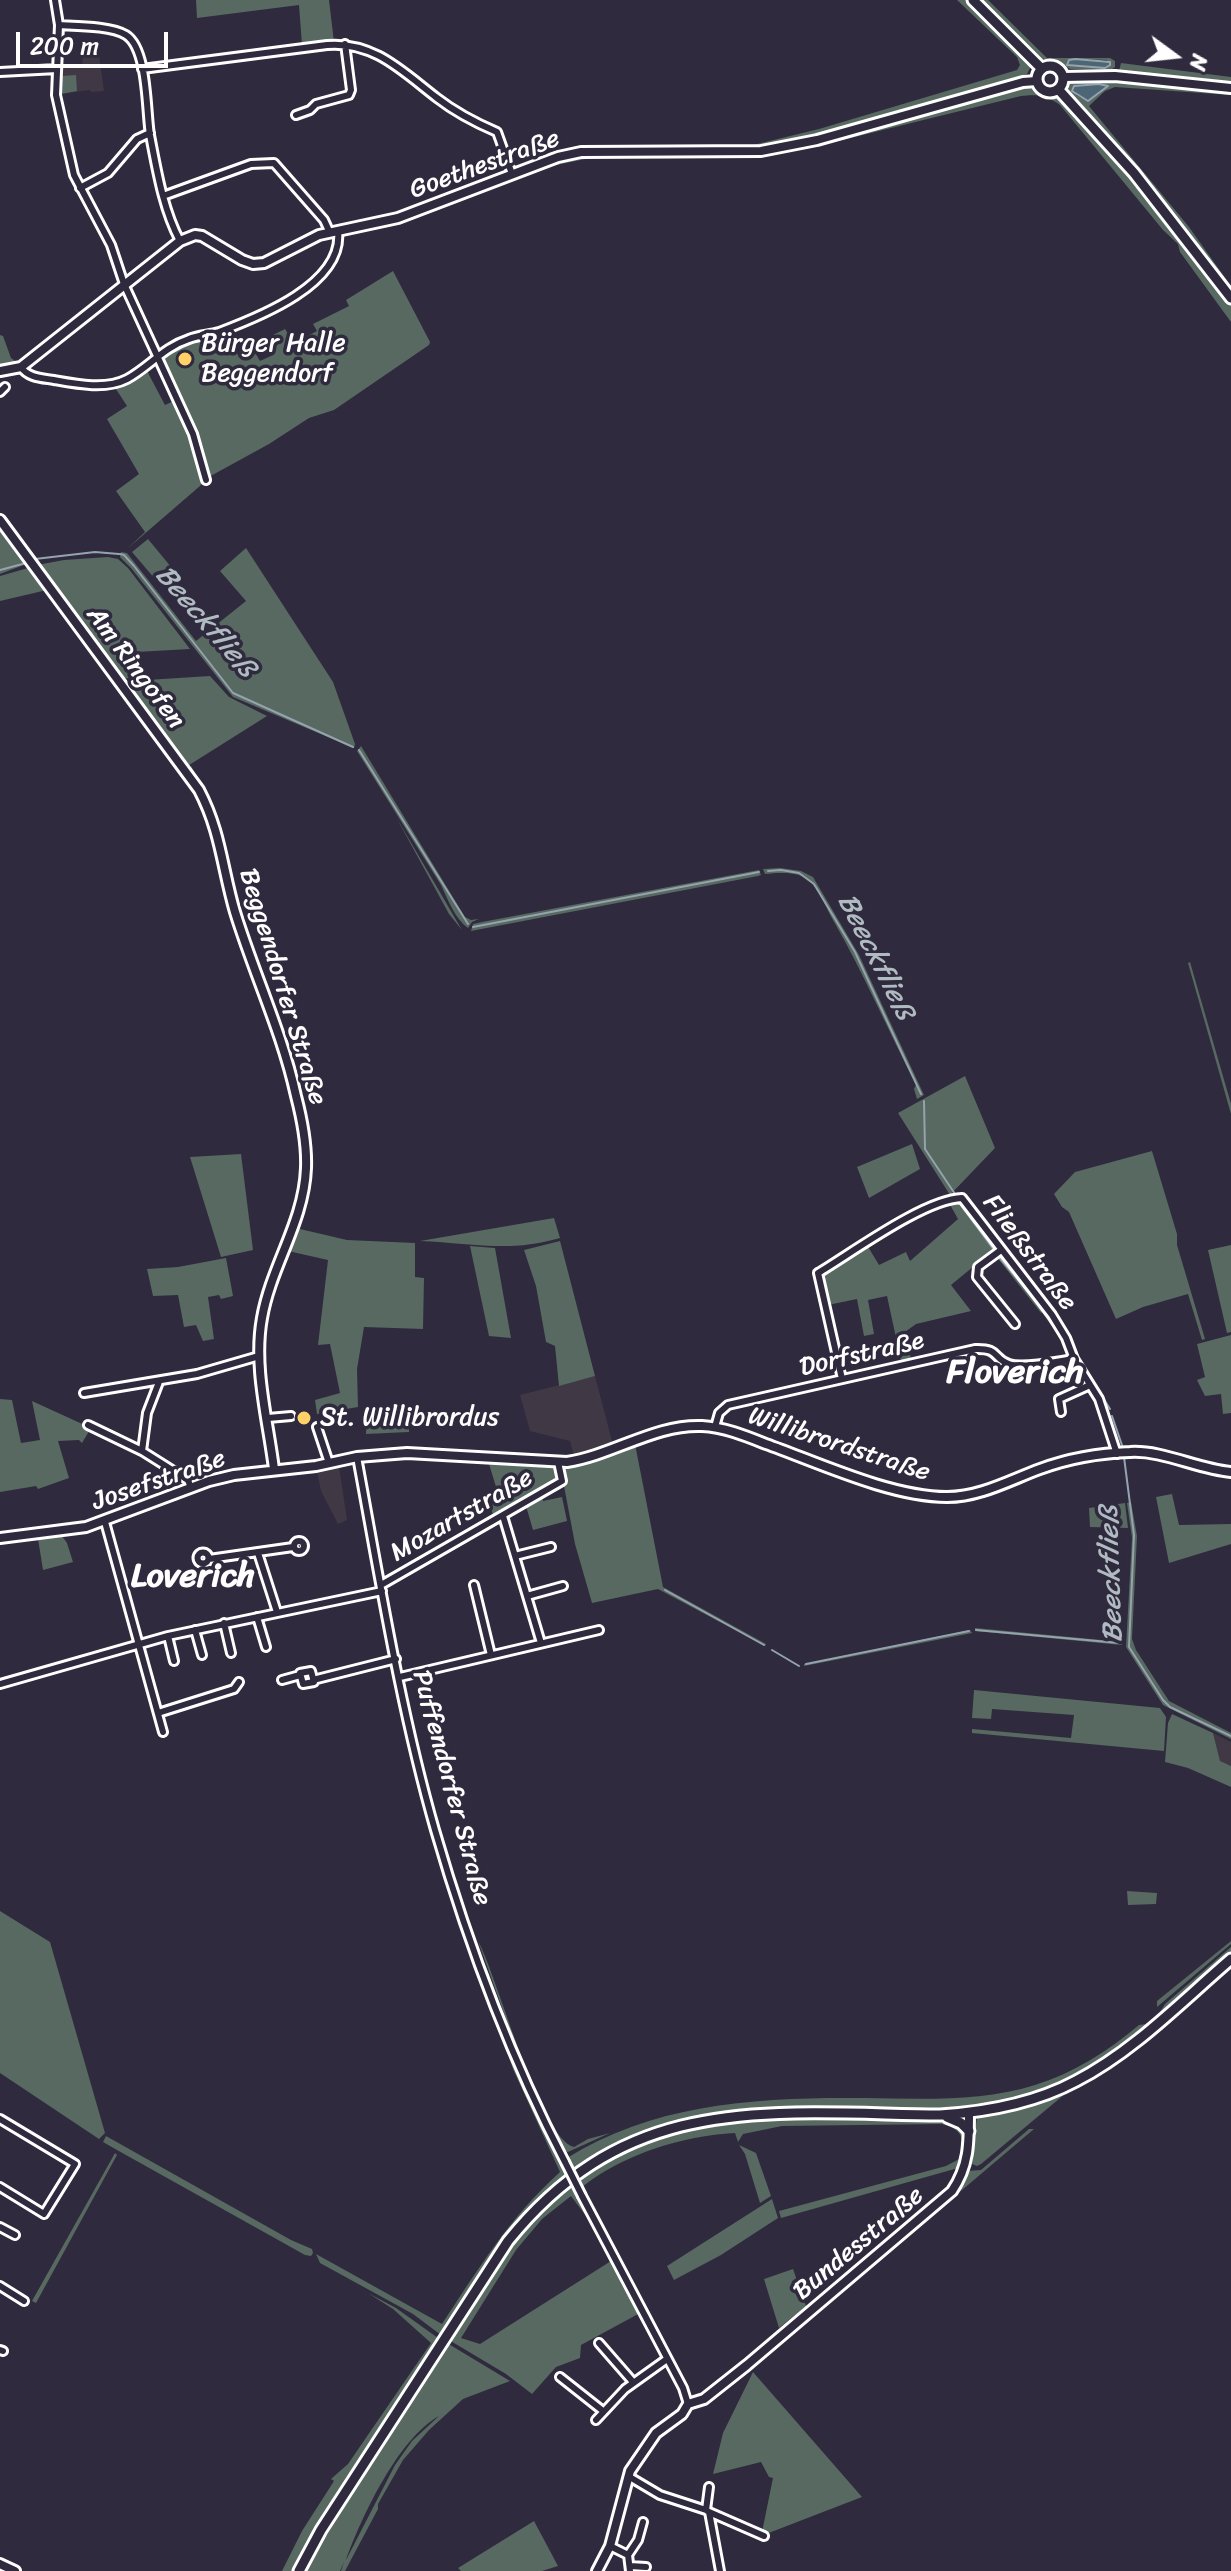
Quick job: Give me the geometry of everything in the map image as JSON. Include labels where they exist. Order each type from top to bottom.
[{"type":"main road","points":[[973,0],[1042,69]]},
{"type":"main road","points":[[1042,69],[1055,67],[1063,77],[1058,89]]},
{"type":"main road","points":[[1042,69],[1037,81],[1045,91],[1058,89]]},
{"type":"main road","points":[[1058,89],[1134,173],[1231,298]]},
{"type":"main road","points":[[299,2571],[321,2530],[508,2241],[544,2200],[584,2168],[637,2139],[705,2120],[756,2115],[940,2115],[969,2113],[1039,2097],[1076,2081],[1132,2043],[1231,1959]]},
{"type":"main road","points":[[940,2115],[961,2123],[969,2131]]},
{"type":"street","points":[[55,0],[59,25],[56,95],[74,175],[103,227],[124,284],[193,434],[206,480]]},
{"type":"street","points":[[0,371],[21,367],[180,241],[163,196],[150,133],[142,69],[134,43],[123,33],[59,25]]},
{"type":"street","points":[[142,69],[345,44],[371,51],[388,60],[450,107],[497,132],[512,174]]},
{"type":"street","points":[[296,115],[316,104],[349,95],[345,44]]},
{"type":"street","points":[[0,72],[57,69]]},
{"type":"street","points":[[1063,77],[1128,76],[1231,88]]},
{"type":"street","name":"Goethestraße","points":[[180,241],[195,235],[202,236],[242,260],[257,264],[270,261],[319,235],[398,218],[558,157],[581,152],[761,151],[817,140],[1023,82],[1037,81]]},
{"type":"street","points":[[80,188],[108,173],[137,139],[150,133]]},
{"type":"street","points":[[21,367],[24,372],[39,378],[100,385],[124,381],[158,355],[189,338],[238,325],[308,288],[317,282],[339,244],[334,232],[274,163],[251,164],[163,196]]},
{"type":"street","name":"Am Ringofen","points":[[0,520],[195,783],[215,823],[221,848]]},
{"type":"street","name":"Beggendorfer Straße","points":[[221,848],[235,913],[287,1057],[302,1118],[305,1148],[302,1198],[266,1299],[262,1319],[259,1356],[274,1469]]},
{"type":"street","name":"Fließstraße","points":[[842,1379],[818,1273],[925,1208],[951,1198],[966,1200],[1066,1338],[1074,1359],[1106,1414],[1117,1454]]},
{"type":"street","points":[[1001,1250],[978,1267],[977,1277],[1015,1324]]},
{"type":"street","name":"Dorfstraße","points":[[715,1427],[719,1413],[728,1405],[975,1349],[994,1352],[1004,1362],[1014,1365],[1074,1359]]},
{"type":"street","points":[[84,1393],[159,1382],[259,1356]]},
{"type":"street","points":[[142,1451],[147,1413],[159,1382]]},
{"type":"street","points":[[1061,1412],[1059,1399],[1090,1385]]},
{"type":"street","points":[[268,1418],[291,1416]]},
{"type":"street","points":[[88,1425],[142,1451],[188,1480],[191,1488]]},
{"type":"street","name":"Josefstraße","points":[[0,1538],[70,1531],[105,1522],[191,1488],[234,1475],[407,1453],[558,1462],[581,1460],[669,1430],[699,1425],[715,1427]]},
{"type":"street","points":[[317,1427],[329,1463]]},
{"type":"street","name":"Willibrordstraße","points":[[715,1427],[870,1481],[919,1494],[948,1497],[987,1490],[1061,1463],[1117,1454],[1148,1453],[1214,1471],[1231,1472]]},
{"type":"street","name":"Puffendorfer Straße","points":[[357,1457],[425,1792],[461,1908],[517,2065],[683,2388],[688,2404]]},
{"type":"street","name":"Mozartstraße","points":[[0,1684],[138,1643],[382,1588],[562,1481],[558,1462]]},
{"type":"street","points":[[503,1516],[541,1643]]},
{"type":"street","points":[[105,1522],[163,1732]]},
{"type":"street","points":[[209,1559],[293,1547]]},
{"type":"street","points":[[515,1556],[551,1547]]},
{"type":"street","points":[[258,1553],[277,1612]]},
{"type":"street","points":[[474,1585],[491,1655]]},
{"type":"street","points":[[527,1596],[563,1586]]},
{"type":"street","points":[[257,1617],[266,1647]]},
{"type":"street","points":[[224,1623],[231,1653]]},
{"type":"street","points":[[195,1630],[202,1655]]},
{"type":"street","points":[[400,1677],[599,1630]]},
{"type":"street","points":[[168,1636],[174,1661]]},
{"type":"street","points":[[282,1680],[300,1675],[303,1684],[314,1682],[396,1659]]},
{"type":"street","points":[[158,1713],[234,1689],[239,1682]]},
{"type":"street","points":[[969,2113],[969,2131]]},
{"type":"street","points":[[0,2129],[2,2120],[75,2164],[44,2214],[0,2187]]},
{"type":"street","name":"Bundesstraße","points":[[597,2571],[610,2546],[628,2476],[656,2433],[682,2414],[688,2404],[699,2402],[718,2389],[946,2196],[963,2174],[969,2155],[969,2131]]},
{"type":"street","points":[[0,2227],[15,2235]]},
{"type":"street","points":[[0,2286],[24,2301]]},
{"type":"street","points":[[599,2343],[633,2382]]},
{"type":"street","points":[[596,2420],[633,2382],[667,2359]]},
{"type":"street","points":[[560,2377],[603,2411]]},
{"type":"street","points":[[628,2476],[660,2495],[764,2536]]},
{"type":"street","points":[[709,2487],[707,2511],[720,2571]]},
{"type":"street","points":[[643,2522],[638,2540],[628,2555],[630,2569],[646,2567]]},
{"type":"street","points":[[610,2546],[628,2555]]},
{"type":"street","points":[[0,2564],[15,2571]]},
{"type":"shaded area","points":[[83,54],[99,55],[104,91],[60,94],[62,66],[82,66]]},
{"type":"shaded area","points":[[595,1376],[613,1445],[574,1456],[570,1441],[530,1431],[520,1395]]},
{"type":"shaded area","points":[[339,1466],[347,1520],[338,1524],[321,1491],[317,1471]]},
{"type":"shaded area","points":[[1213,1733],[1231,1742],[1231,1766],[1220,1762]]},
{"type":"green space","points":[[196,0],[329,0],[334,42],[302,45],[299,5],[197,18]]},
{"type":"green space","points":[[957,0],[968,0],[1024,56],[1031,66],[1027,74],[808,137],[761,147],[716,149],[753,145],[819,129],[1017,70],[1020,65],[1017,57]]},
{"type":"green space","points":[[977,0],[988,0],[1047,58],[1110,58],[1115,61],[1115,67],[1111,70],[1070,69],[1057,61],[1037,58]],"holes":[[[1075,59],[1107,60],[1105,68],[1068,62]]]},
{"type":"green space","points":[[1121,63],[1231,77],[1231,83],[1119,71]]},
{"type":"green space","points":[[76,75],[77,91],[61,94],[62,76]]},
{"type":"green space","points":[[1112,78],[1231,90],[1231,95],[1115,87],[1105,91],[1089,106],[1189,227],[1231,286],[1231,295],[1065,89],[1069,81]],"holes":[[[1099,84],[1101,92],[1088,101],[1076,95],[1080,85]]]},
{"type":"green space","points":[[1026,86],[1061,97],[1134,178],[1231,304],[1231,322],[1180,252],[1178,244],[1060,105],[1046,97],[1021,96],[818,146],[728,158],[730,154],[762,152]]},
{"type":"green space","points":[[623,146],[709,148],[573,149],[511,167],[565,149]]},
{"type":"green space","points":[[718,155],[720,158],[595,157],[537,169],[568,157]]},
{"type":"green space","points":[[393,271],[429,345],[334,410],[309,418],[207,478],[162,357],[180,345],[227,332],[239,357],[253,349],[260,361],[273,355],[267,338],[285,329],[294,343],[317,331],[313,324],[349,306],[346,300]]},
{"type":"green space","points":[[0,335],[11,358],[19,364],[0,367]]},
{"type":"green space","points":[[146,369],[165,405],[176,400],[204,479],[200,486],[127,549],[145,532],[116,491],[139,474],[107,419],[127,406],[114,386],[126,383]]},
{"type":"green space","points":[[0,524],[29,563],[0,574]]},
{"type":"green space","points":[[148,539],[176,573],[161,586],[132,552]]},
{"type":"green space","points":[[246,548],[333,682],[354,748],[233,697],[120,557],[121,552],[127,553],[196,641],[246,601],[220,571]]},
{"type":"green space","points":[[108,557],[118,559],[128,568],[190,649],[136,652],[137,677],[122,679],[37,565]]},
{"type":"green space","points":[[32,569],[193,788],[47,590],[0,601],[0,576]]},
{"type":"green space","points":[[210,676],[229,697],[267,716],[186,767],[127,686],[131,681]]},
{"type":"green space","points":[[361,746],[465,917],[479,919],[468,928],[456,914],[357,751]]},
{"type":"green space","points":[[191,766],[217,815],[239,908],[269,990],[243,928],[217,824],[210,805],[189,771]]},
{"type":"green space","points":[[396,817],[462,930],[449,914]]},
{"type":"green space","points":[[763,869],[801,871],[813,877],[859,955],[924,1095],[917,1099],[916,1085],[819,893],[803,876],[765,874]]},
{"type":"green space","points":[[759,870],[761,875],[758,876],[471,931],[473,924],[482,922]]},
{"type":"green space","points":[[1188,963],[1231,1104],[1231,1114]]},
{"type":"green space","points":[[965,1076],[995,1148],[950,1195],[898,1113]]},
{"type":"green space","points":[[912,1144],[920,1169],[869,1198],[857,1167]]},
{"type":"green space","points":[[1152,1151],[1205,1339],[1202,1340],[1188,1294],[1143,1307],[1116,1319],[1069,1212],[1054,1194],[1075,1172]]},
{"type":"green space","points":[[241,1154],[253,1250],[221,1257],[190,1157]]},
{"type":"green space","points":[[960,1201],[996,1248],[951,1285],[971,1311],[916,1324],[905,1332],[911,1359],[901,1361],[887,1296],[868,1300],[874,1334],[864,1336],[857,1299],[828,1305],[842,1370],[846,1375],[842,1377],[821,1280],[822,1274],[867,1245],[879,1265],[906,1252],[910,1261],[958,1219],[949,1203]]},
{"type":"green space","points":[[554,1218],[560,1238],[542,1243],[490,1246],[420,1241]]},
{"type":"green space","points":[[296,1230],[347,1240],[415,1243],[415,1277],[424,1278],[423,1329],[364,1327],[357,1369],[358,1407],[317,1414],[315,1400],[340,1393],[330,1344],[318,1345],[328,1260],[288,1251]]},
{"type":"green space","points":[[560,1241],[595,1376],[559,1386],[555,1346],[546,1342],[536,1286],[524,1250]]},
{"type":"green space","points":[[1231,1245],[1231,1332],[1227,1333],[1208,1250]]},
{"type":"green space","points":[[470,1246],[495,1248],[511,1338],[489,1336]]},
{"type":"green space","points":[[1001,1254],[1046,1309],[1041,1313],[996,1256]]},
{"type":"green space","points":[[226,1258],[233,1296],[221,1299],[219,1295],[208,1297],[214,1339],[203,1341],[196,1325],[184,1327],[178,1295],[153,1296],[147,1269]]},
{"type":"green space","points":[[1231,1335],[1231,1413],[1223,1414],[1221,1394],[1205,1396],[1197,1380],[1205,1377],[1197,1344]]},
{"type":"green space","points":[[0,1399],[12,1400],[21,1443],[40,1440],[32,1401],[91,1428],[82,1443],[79,1440],[58,1441],[69,1478],[38,1489],[36,1486],[0,1492]]},
{"type":"green space","points":[[367,1418],[409,1422],[409,1432],[366,1434]]},
{"type":"green space","points":[[635,1444],[663,1587],[765,1646],[658,1589],[592,1603],[575,1544],[560,1465]]},
{"type":"green space","points":[[489,1464],[555,1467],[558,1481],[494,1518],[486,1492],[497,1490]]},
{"type":"green space","points":[[1172,1494],[1179,1525],[1231,1524],[1231,1544],[1169,1563],[1156,1497]]},
{"type":"green space","points":[[542,1496],[543,1501],[562,1497],[567,1521],[533,1530],[526,1506]]},
{"type":"green space","points":[[1131,1502],[1137,1536],[1132,1639],[1136,1650],[1169,1701],[1231,1733],[1231,1739],[1163,1705],[1126,1647],[1132,1538],[1127,1503]]},
{"type":"green space","points":[[1125,1503],[1128,1528],[1090,1527],[1089,1508]]},
{"type":"green space","points":[[62,1536],[73,1562],[43,1570],[38,1539]]},
{"type":"green space","points":[[975,1628],[1122,1642],[1122,1645],[975,1631]]},
{"type":"green space","points":[[970,1630],[972,1633],[804,1666],[804,1664]]},
{"type":"green space","points":[[974,1690],[1160,1708],[1166,1717],[1164,1751],[972,1733],[972,1729],[1071,1738],[1074,1715],[992,1709],[991,1719],[972,1718]]},
{"type":"green space","points":[[1172,1714],[1213,1733],[1220,1761],[1231,1766],[1231,1787],[1188,1768],[1165,1762],[1168,1723]]},
{"type":"green space","points":[[432,1834],[514,2065],[566,2175],[519,2219],[441,2335],[413,2314],[320,2263],[316,2254],[442,2324],[510,2226],[560,2172],[513,2069]]},
{"type":"green space","points":[[1127,1891],[1157,1893],[1156,1904],[1128,1905]]},
{"type":"green space","points":[[0,1911],[50,1942],[105,2133],[99,2139],[0,2073]]},
{"type":"green space","points":[[478,1941],[520,2054],[533,2085],[522,2063]]},
{"type":"green space","points":[[1231,1941],[1231,1944],[1157,2007],[1157,2001]]},
{"type":"green space","points":[[1231,1947],[1231,1952],[1160,2012],[1165,2004]]},
{"type":"green space","points":[[1231,1965],[1122,2059],[1065,2094],[981,2164],[972,2164],[977,2118],[1029,2105],[1072,2087]]},
{"type":"green space","points":[[1146,2024],[1111,2052],[1074,2074],[1013,2098],[931,2110],[768,2110],[728,2114],[687,2120],[648,2131],[610,2147],[573,2171],[567,2158],[601,2139],[637,2125],[711,2107],[788,2099],[951,2098],[1014,2090],[1077,2068],[1139,2025]]},
{"type":"green space","points":[[792,2119],[930,2119],[949,2122],[964,2133],[966,2149],[964,2160],[959,2161],[958,2168],[781,2218],[779,2211],[946,2166],[963,2157],[960,2134],[941,2124],[782,2126],[743,2134],[738,2142],[735,2133],[674,2143],[616,2165],[582,2187],[577,2179],[617,2155],[659,2138],[702,2127]]},
{"type":"green space","points":[[550,2121],[561,2137],[574,2147],[610,2133],[568,2152]]},
{"type":"green space","points":[[1029,2129],[1034,2129],[751,2369],[751,2365],[959,2186],[967,2171],[981,2170]]},
{"type":"green space","points":[[106,2136],[312,2249],[313,2253],[311,2256],[305,2255],[117,2150],[103,2142]]},
{"type":"green space","points":[[739,2145],[756,2153],[771,2196],[760,2203],[745,2154]]},
{"type":"green space","points":[[115,2153],[117,2155],[36,2303],[32,2301]]},
{"type":"green space","points":[[570,2184],[584,2204],[640,2313],[581,2345],[580,2358],[556,2367],[532,2394],[506,2374],[449,2340],[511,2243]],"holes":[[[571,2196],[611,2261],[480,2344],[461,2338],[516,2250],[542,2219]]]},
{"type":"green space","points":[[772,2199],[778,2218],[721,2255],[674,2280],[667,2266]]},
{"type":"green space","points":[[793,2269],[806,2306],[779,2328],[764,2279]]},
{"type":"green space","points":[[368,2293],[396,2308],[438,2338],[309,2541],[294,2571],[282,2571],[302,2531],[334,2481],[331,2479],[348,2464],[431,2343],[393,2309]]},
{"type":"green space","points":[[447,2343],[510,2381],[463,2399],[429,2430],[403,2460],[345,2571],[341,2571],[344,2562],[340,2571],[304,2571]],"holes":[[[439,2416],[412,2441],[395,2465],[346,2560],[383,2480],[409,2442]]]},
{"type":"green space","points":[[753,2372],[862,2497],[766,2534],[762,2532],[773,2478],[769,2477],[761,2462],[713,2474],[723,2433]]},
{"type":"green space","points":[[534,2521],[558,2566],[542,2571],[461,2571],[458,2568]]},
{"type":"water","points":[[1069,60],[1110,62],[1110,65],[1105,68],[1067,65]]},
{"type":"water","points":[[1074,86],[1108,86],[1088,101],[1072,91]]},
{"type":"waterway","name":"Beeckfließ","points":[[35,559],[95,552],[119,554]]},
{"type":"waterway","name":"Beeckfließ","points":[[120,554],[134,566],[233,693],[353,747]]},
{"type":"waterway","name":"Beeckfließ","points":[[0,570],[26,563]]},
{"type":"waterway","name":"Beeckfließ","points":[[359,750],[468,924]]},
{"type":"waterway","name":"Beeckfließ","points":[[768,871],[799,873],[814,884],[855,952],[921,1094]]},
{"type":"waterway","name":"Beeckfließ","points":[[473,927],[759,872]]},
{"type":"waterway","name":"Beeckfließ","points":[[924,1101],[925,1149],[955,1194]]},
{"type":"waterway","name":"Beeckfließ","points":[[955,1203],[960,1204],[994,1250]]},
{"type":"waterway","name":"Beeckfließ","points":[[998,1256],[1062,1339]]},
{"type":"waterway","name":"Beeckfließ","points":[[1088,1374],[1110,1409]]},
{"type":"waterway","name":"Beeckfließ","points":[[1112,1416],[1123,1448]]},
{"type":"waterway","name":"Beeckfließ","points":[[1124,1457],[1134,1535],[1129,1647],[1170,1707],[1231,1736]]},
{"type":"waterway","points":[[665,1590],[764,1645]]},
{"type":"waterway","points":[[976,1630],[1119,1643]]},
{"type":"waterway","points":[[806,1664],[969,1631]]},
{"type":"waterway","points":[[772,1650],[799,1666]]},
{"type":"place","name":"Bürger Halle Beggendorf","points":[[185,359]]},
{"type":"place","name":"St. Willibrordus","points":[[304,1418]]},
{"type":"district","name":"Floverich","points":[[1015,1373]]},
{"type":"district","name":"Loverich","points":[[193,1577]]}]
